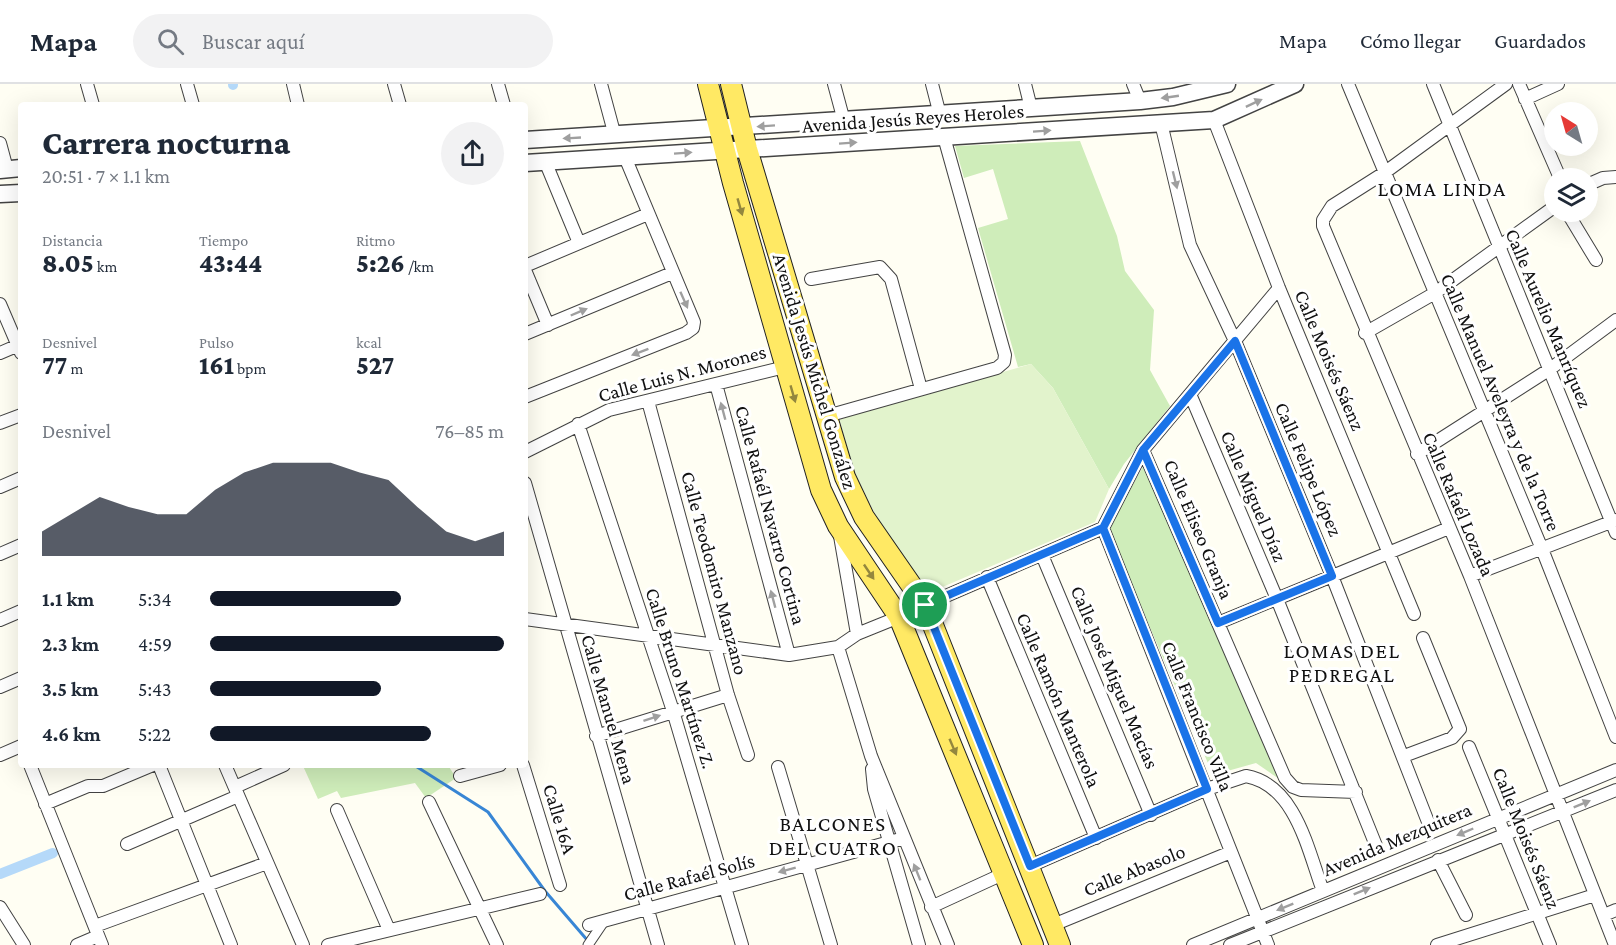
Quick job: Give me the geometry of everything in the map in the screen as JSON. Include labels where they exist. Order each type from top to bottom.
[{"type":"main road","name":"Avenida Jesús Michel González","points":[[708,84],[821,490],[838,526],[899,616],[1033,945]]},
{"type":"main road","name":"Avenida Jesús Michel González","points":[[731,84],[747,149],[845,477],[864,518],[925,605],[1060,945]]},
{"type":"main road","points":[[1005,873],[1025,901],[1043,945]]},
{"type":"street","points":[[87,84],[92,102]]},
{"type":"street","points":[[187,84],[192,102]]},
{"type":"street","points":[[293,84],[297,102]]},
{"type":"street","points":[[394,84],[399,102]]},
{"type":"street","points":[[498,84],[503,102]]},
{"type":"street","points":[[601,84],[615,135]]},
{"type":"street","points":[[834,84],[844,121]]},
{"type":"street","points":[[932,84],[940,115]]},
{"type":"street","points":[[1025,84],[1031,108]]},
{"type":"street","points":[[1133,84],[1140,101]]},
{"type":"street","name":"Avenida Jesús Reyes Heroles","points":[[528,140],[720,130],[1140,101],[1173,97],[1227,84]]},
{"type":"street","name":"Calle Manuel Aveleyra y de la Torre","points":[[1348,84],[1542,549],[1616,736]]},
{"type":"street","name":"Calle Aurelio Manríquez","points":[[1433,84],[1614,525]]},
{"type":"street","points":[[1384,173],[1506,84]]},
{"type":"street","points":[[1519,84],[1556,168]]},
{"type":"street","points":[[1525,99],[1558,84]]},
{"type":"street","name":"Avenida Jesús Reyes Heroles","points":[[528,162],[1214,120],[1286,86]]},
{"type":"street","name":"Calle Moisés Sáenz","points":[[1214,120],[1279,288],[1414,614]]},
{"type":"street","name":"Calle Felipe López","points":[[1161,123],[1190,245],[1235,341],[1332,576],[1430,827]]},
{"type":"street","points":[[826,416],[997,368],[1004,362],[1005,355],[944,137]]},
{"type":"street","points":[[0,143],[9,169]]},
{"type":"street","points":[[528,396],[686,333],[693,328],[694,322],[625,157]]},
{"type":"street","points":[[545,161],[579,243]]},
{"type":"street","name":"Calle Rafaél Lozada","points":[[1384,173],[1339,201],[1327,212],[1323,226],[1365,333],[1470,576],[1615,945]]},
{"type":"street","points":[[1598,180],[1616,177]]},
{"type":"street","points":[[0,194],[18,193]]},
{"type":"street","points":[[528,267],[648,214]]},
{"type":"street","points":[[1365,333],[1435,293],[1544,215]]},
{"type":"street","points":[[1573,222],[1596,260]]},
{"type":"street","points":[[811,279],[880,267],[887,272],[891,279],[921,389]]},
{"type":"street","points":[[528,333],[672,273]]},
{"type":"street","points":[[528,275],[548,325]]},
{"type":"street","points":[[925,605],[1103,528],[1143,450],[1279,288]]},
{"type":"street","points":[[0,304],[18,344]]},
{"type":"street","points":[[1417,454],[1550,369],[1616,320]]},
{"type":"street","points":[[0,353],[18,348]]},
{"type":"street","name":"Calle Luis N. Morones","points":[[528,450],[609,410],[785,367]]},
{"type":"street","name":"Calle Rafaél Navarro Cortina","points":[[716,384],[789,655]]},
{"type":"street","name":"Calle Miguel Díaz","points":[[1190,394],[1277,599],[1377,848]]},
{"type":"street","name":"Calle Teodomiro Manzano","points":[[648,401],[728,695],[748,755]]},
{"type":"street","points":[[0,423],[18,416]]},
{"type":"street","name":"Calle Bruno Martínez Z.","points":[[578,424],[673,711],[742,945]]},
{"type":"street","name":"Calle Eliseo Granja","points":[[1143,450],[1285,778],[1293,787],[1301,790],[1356,792]]},
{"type":"street","points":[[0,487],[18,479]]},
{"type":"street","name":"Calle Manuel Mena","points":[[528,494],[658,945]]},
{"type":"street","points":[[1470,576],[1614,525]]},
{"type":"street","points":[[838,526],[857,634]]},
{"type":"street","name":"Calle Francisco Villa","points":[[1103,528],[1268,945]]},
{"type":"street","points":[[1218,623],[1449,528]]},
{"type":"street","points":[[0,554],[18,546]]},
{"type":"street","name":"Calle José Miguel Macías","points":[[1042,555],[1151,815]]},
{"type":"street","name":"Calle Ramón Manterola","points":[[987,577],[1096,838]]},
{"type":"street","points":[[0,620],[18,612]]},
{"type":"street","points":[[528,619],[789,655],[838,647],[857,634],[899,616]]},
{"type":"street","points":[[1404,756],[1459,733],[1459,725],[1423,638]]},
{"type":"street","points":[[838,647],[871,756],[948,945]]},
{"type":"street","points":[[0,687],[18,679]]},
{"type":"street","points":[[596,736],[728,695]]},
{"type":"street","points":[[0,755],[18,747]]},
{"type":"street","name":"Calle Moisés Sáenz","points":[[1469,747],[1550,945]]},
{"type":"street","points":[[871,756],[874,789],[920,945]]},
{"type":"street","points":[[778,767],[831,945]]},
{"type":"street","points":[[31,768],[98,936]]},
{"type":"street","points":[[45,804],[88,786],[103,786],[146,768]]},
{"type":"street","points":[[160,768],[231,945]]},
{"type":"street","points":[[226,768],[303,945]]},
{"type":"street","points":[[128,844],[180,822],[279,768]]},
{"type":"street","points":[[460,777],[490,768]]},
{"type":"street","name":"Calle 16A","points":[[524,768],[560,885]]},
{"type":"street","name":"Avenida Mezquitera","points":[[1193,945],[1616,770]]},
{"type":"street","points":[[1030,866],[1207,789],[1246,776],[1258,780],[1278,793],[1287,803],[1297,822],[1323,891]]},
{"type":"street","name":"Avenida Mezquitera","points":[[1230,945],[1616,790]]},
{"type":"street","points":[[429,802],[497,945]]},
{"type":"street","points":[[337,810],[389,930]]},
{"type":"street","name":"Calle Rafaél Solís","points":[[588,925],[603,923],[904,838]]},
{"type":"street","name":"Calle Abasolo","points":[[1053,925],[1231,852]]},
{"type":"street","points":[[1438,860],[1466,915]]},
{"type":"street","points":[[77,945],[206,885],[267,863]]},
{"type":"street","points":[[931,907],[1005,873]]},
{"type":"street","points":[[328,945],[540,894]]},
{"type":"street","points":[[1437,945],[1595,895]]},
{"type":"street","points":[[0,907],[24,945]]},
{"type":"street","points":[[1604,915],[1616,910]]},
{"type":"street","points":[[588,945],[603,923]]},
{"type":"green space","points":[[1080,141],[1117,236],[1125,271],[1154,310],[1150,370],[1170,406],[1124,464],[1109,489],[1053,388],[1031,364],[1018,367],[978,228],[1008,219],[993,169],[964,178],[955,146]]},
{"type":"green space","points":[[1031,364],[1053,388],[1109,489],[1095,522],[926,594],[874,512],[854,471],[839,418]]},
{"type":"green space","points":[[1145,463],[1285,783],[1256,763],[1213,775],[1108,529]]},
{"type":"green space","points":[[304,768],[450,768],[456,778],[426,798],[415,783],[341,798],[337,791],[318,799]]},
{"type":"waterway","points":[[419,768],[488,812],[545,891],[588,941]]},
{"type":"waterway","points":[[0,874],[53,853]]},
{"type":"district","name":"LOMA LINDA","points":[[1442,189]]},
{"type":"district","name":"LOMAS DEL PEDREGAL","points":[[1342,663]]},
{"type":"district","name":"BALCONES DEL CUATRO","points":[[833,836]]},
{"type":"route","points":[[925,605],[1030,866],[1207,789],[1103,528],[1143,450],[1218,623],[1332,576],[1235,341],[1143,450],[1103,528],[925,605]]}]
